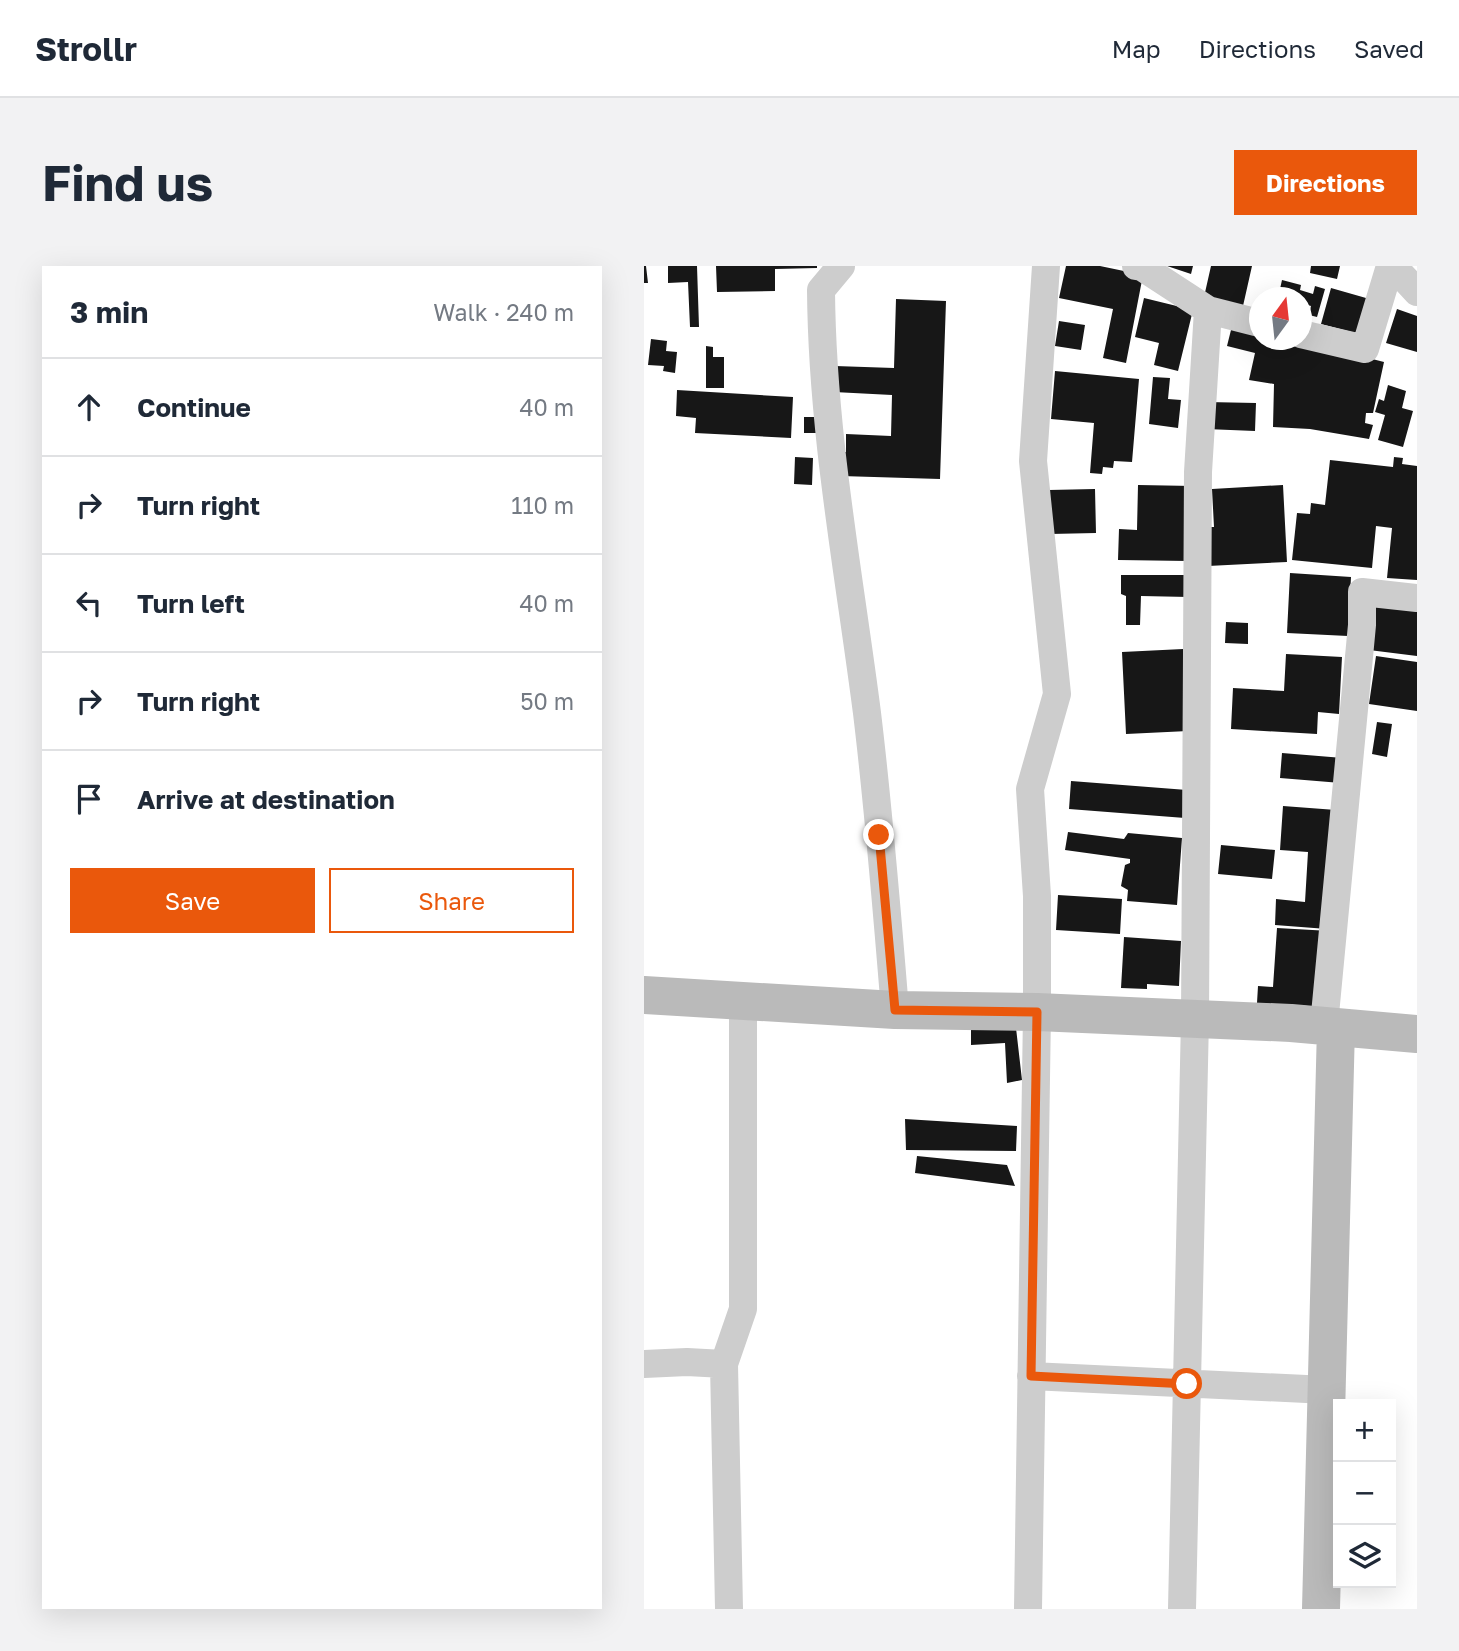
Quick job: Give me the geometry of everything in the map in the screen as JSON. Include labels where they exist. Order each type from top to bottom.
[{"type":"street","points":[[841,266],[821,290],[821,341],[838,504],[867,716],[895,1010]]},
{"type":"street","points":[[1028,1609],[1037,1012],[1037,896],[1030,789],[1057,694],[1033,461],[1046,266]]},
{"type":"street","points":[[1136,266],[1142,267],[1208,310],[1249,320]]},
{"type":"street","points":[[1312,337],[1365,349],[1391,266],[1417,292]]},
{"type":"street","points":[[1182,1609],[1195,1019],[1198,472],[1208,310]]},
{"type":"street","points":[[1321,1609],[1330,1026],[1362,625],[1362,592],[1417,598]]},
{"type":"street","points":[[644,995],[895,1010],[1037,1012],[1195,1019],[1330,1026],[1417,1034]]},
{"type":"street","points":[[729,1609],[724,1364],[743,1309],[743,1002]]},
{"type":"street","points":[[644,1364],[724,1364]]},
{"type":"street","points":[[1031,1376],[1326,1390]]},
{"type":"building","points":[[646,266],[648,283],[644,283]]},
{"type":"building","points":[[668,266],[697,266],[699,327],[690,327],[688,282],[668,283]]},
{"type":"building","points":[[716,266],[817,268],[775,269],[775,291],[717,292]]},
{"type":"building","points":[[1066,266],[1100,266],[1143,275],[1126,363],[1103,358],[1113,309],[1059,298]]},
{"type":"building","points":[[1167,266],[1193,266],[1191,274]]},
{"type":"building","points":[[1211,266],[1252,266],[1243,306],[1204,297]]},
{"type":"building","points":[[1311,266],[1340,266],[1337,279],[1310,273]]},
{"type":"building","points":[[1282,280],[1301,285],[1301,287],[1280,287]]},
{"type":"building","points":[[1315,286],[1325,289],[1317,317],[1312,316],[1312,294]]},
{"type":"building","points":[[1331,288],[1373,300],[1363,335],[1321,324]]},
{"type":"building","points":[[1144,298],[1193,310],[1178,371],[1154,365],[1159,343],[1135,337]]},
{"type":"building","points":[[896,299],[946,301],[940,479],[841,476],[841,452],[846,452],[846,434],[891,436],[892,395],[834,392],[835,366],[894,368]]},
{"type":"building","points":[[1397,309],[1417,316],[1417,352],[1386,343]]},
{"type":"building","points":[[1059,321],[1085,325],[1081,350],[1055,346]]},
{"type":"building","points":[[1233,322],[1249,326],[1249,350],[1312,350],[1312,344],[1384,362],[1373,413],[1366,413],[1365,423],[1373,425],[1369,439],[1310,429],[1273,427],[1274,384],[1249,380],[1255,353],[1227,346]]},
{"type":"building","points":[[651,339],[667,341],[666,351],[677,352],[675,373],[663,371],[664,366],[648,365]]},
{"type":"building","points":[[706,346],[713,347],[713,357],[724,357],[724,388],[706,388]]},
{"type":"building","points":[[1055,371],[1139,379],[1132,462],[1114,461],[1113,468],[1103,467],[1102,474],[1090,473],[1094,423],[1051,419]]},
{"type":"building","points":[[1153,377],[1170,378],[1168,399],[1181,400],[1178,428],[1149,424]]},
{"type":"building","points":[[1388,385],[1406,391],[1402,408],[1413,411],[1403,447],[1378,440],[1385,415],[1375,412],[1379,399],[1384,401]]},
{"type":"building","points":[[677,390],[793,397],[791,438],[695,433],[696,418],[676,416]]},
{"type":"building","points":[[1207,402],[1256,403],[1255,431],[1206,429]]},
{"type":"building","points":[[804,417],[822,417],[822,433],[804,433]]},
{"type":"building","points":[[795,457],[813,458],[812,485],[794,484]]},
{"type":"building","points":[[1394,457],[1403,458],[1402,464],[1417,466],[1417,580],[1387,578],[1392,528],[1376,526],[1372,568],[1292,560],[1297,513],[1310,514],[1311,503],[1325,505],[1330,460],[1393,467]]},
{"type":"building","points":[[1138,485],[1193,486],[1188,561],[1118,560],[1119,529],[1137,530]]},
{"type":"building","points":[[1283,485],[1287,562],[1208,566],[1207,527],[1214,527],[1212,489]]},
{"type":"building","points":[[1095,489],[1096,533],[1050,534],[1049,490]]},
{"type":"building","points":[[1290,573],[1351,577],[1348,636],[1287,633]]},
{"type":"building","points":[[1121,575],[1190,575],[1189,597],[1141,596],[1140,625],[1126,625],[1126,596],[1121,594]]},
{"type":"building","points":[[1375,599],[1417,604],[1417,656],[1369,650]]},
{"type":"building","points":[[1226,622],[1248,623],[1248,644],[1225,643]]},
{"type":"building","points":[[1183,649],[1188,731],[1126,734],[1122,652]]},
{"type":"building","points":[[1286,654],[1342,657],[1339,714],[1318,712],[1317,734],[1231,729],[1233,688],[1284,691]]},
{"type":"building","points":[[1376,656],[1417,662],[1417,711],[1369,704]]},
{"type":"building","points":[[1377,722],[1392,724],[1387,757],[1372,754]]},
{"type":"building","points":[[1282,753],[1343,758],[1341,783],[1280,778]]},
{"type":"building","points":[[1071,781],[1187,790],[1185,818],[1069,809]]},
{"type":"building","points":[[1283,806],[1336,810],[1327,929],[1275,925],[1276,899],[1305,902],[1308,852],[1280,850]]},
{"type":"building","points":[[1068,832],[1124,839],[1128,833],[1182,838],[1177,905],[1127,901],[1128,890],[1121,886],[1125,865],[1130,863],[1130,859],[1065,850]]},
{"type":"building","points":[[1221,845],[1275,850],[1272,879],[1218,874]]},
{"type":"building","points":[[1058,895],[1122,899],[1120,934],[1056,930]]},
{"type":"building","points":[[1277,928],[1330,931],[1325,1007],[1257,1003],[1258,986],[1273,987]]},
{"type":"building","points":[[1124,937],[1181,941],[1179,986],[1147,984],[1147,989],[1121,988]]},
{"type":"building","points":[[971,1027],[1016,1028],[1022,1080],[1007,1083],[1005,1043],[971,1045]]},
{"type":"building","points":[[905,1119],[1017,1126],[1016,1151],[906,1150]]},
{"type":"building","points":[[917,1156],[1007,1165],[1015,1186],[915,1173]]},
{"type":"route","points":[[879,835],[895,1010],[1037,1012],[1031,1376],[1187,1384]]}]
